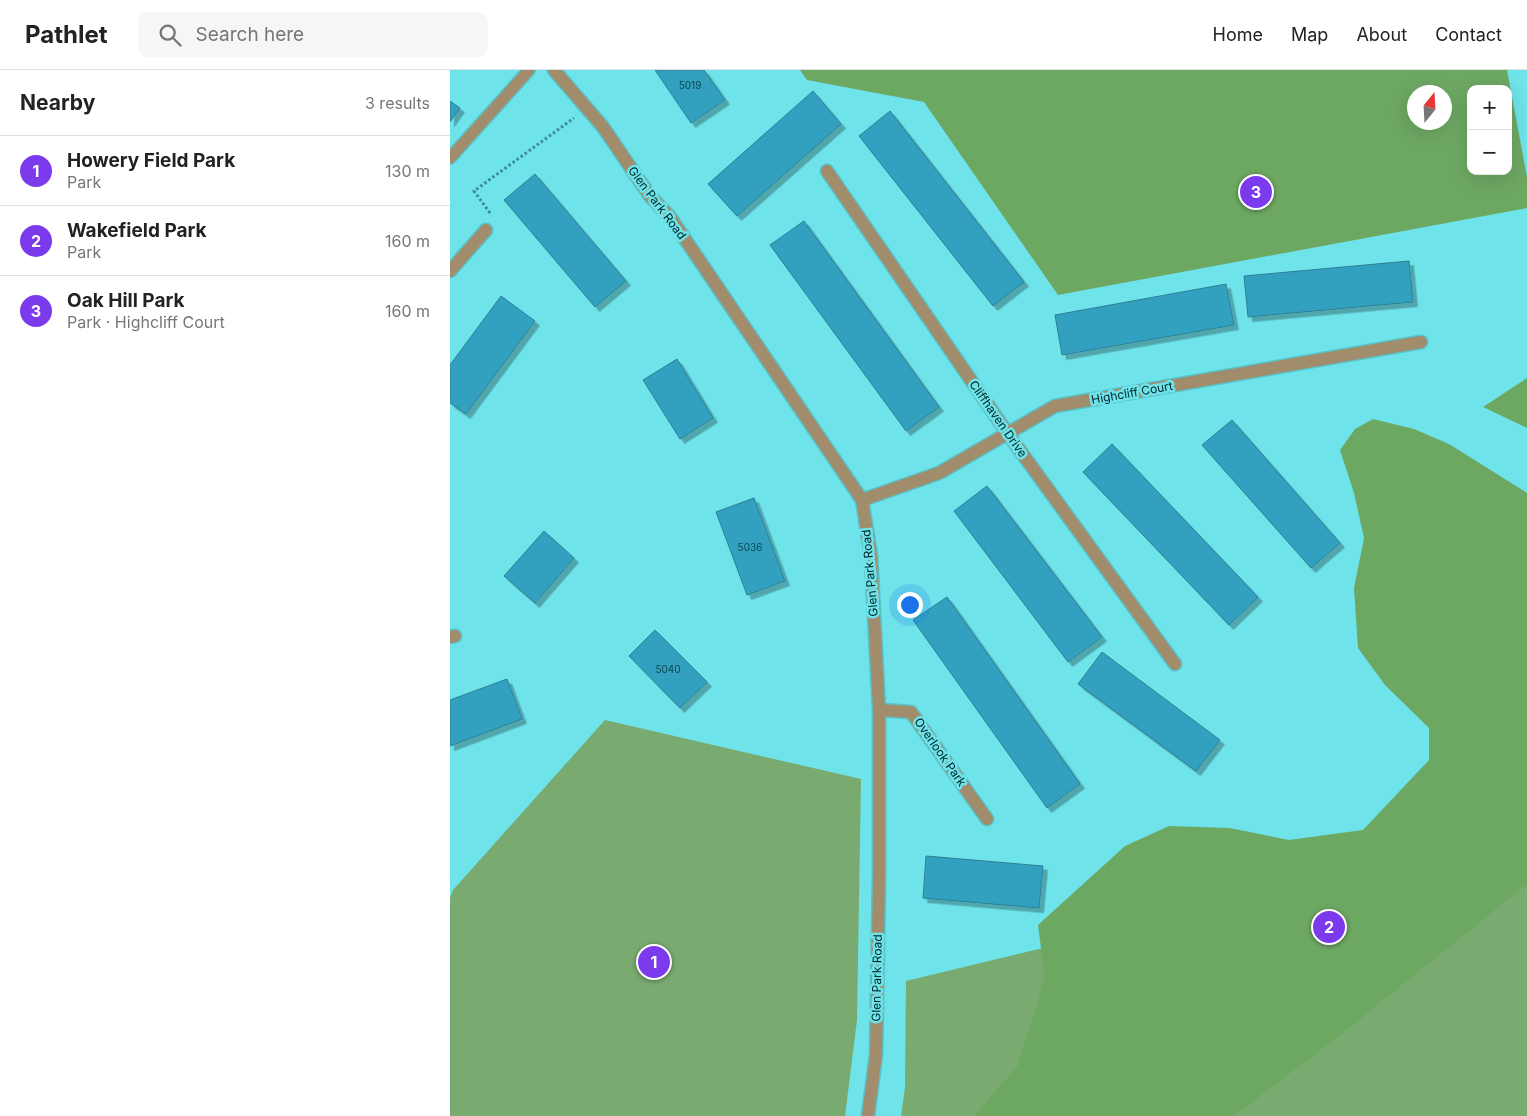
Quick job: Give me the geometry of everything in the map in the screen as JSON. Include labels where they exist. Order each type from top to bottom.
[{"type":"street","name":"Glen Park Road","points":[[554,70],[603,127],[650,196],[670,217],[862,500],[871,556],[879,710],[876,1055],[868,1116]]},
{"type":"street","name":"Cliffhaven Drive","points":[[827,171],[1008,434],[1175,664]]},
{"type":"street","points":[[450,271],[486,230]]},
{"type":"street","name":"Highcliff Court","points":[[862,500],[939,473],[1056,406],[1421,342]]},
{"type":"street","name":"Overlook Park","points":[[879,710],[911,712],[987,819]]},
{"type":"lane","points":[[450,158],[529,70]]},
{"type":"path","points":[[486,230],[500,226],[474,191],[586,108]]},
{"type":"green space","points":[[800,70],[1507,70],[1510,85],[1467,85],[1467,175],[1512,175],[1512,97],[1527,177],[1527,208],[1058,295],[924,102],[807,80]]},
{"type":"green space","points":[[1527,378],[1527,428],[1483,407]]},
{"type":"green space","points":[[1373,419],[1414,429],[1449,444],[1527,493],[1527,884],[1344,1032],[1234,1116],[974,1116],[1017,1067],[1045,978],[1038,925],[1125,846],[1169,826],[1230,828],[1289,840],[1363,830],[1429,760],[1429,728],[1385,685],[1358,648],[1354,588],[1364,538],[1354,493],[1340,450],[1355,429]]},
{"type":"green space","points":[[1527,653],[1527,1116],[901,1116],[905,1087],[906,981],[1355,873]]},
{"type":"green space","points":[[605,720],[861,779],[857,1020],[845,1116],[450,1116],[450,898],[453,890]]},
{"type":"building","points":[[655,70],[704,70],[725,100],[691,123]]},
{"type":"building","points":[[813,91],[841,124],[737,216],[708,184]]},
{"type":"building","points":[[450,101],[460,108],[450,122]]},
{"type":"building","points":[[890,111],[1024,282],[993,306],[859,136]]},
{"type":"building","points":[[535,174],[626,281],[595,307],[504,200]]},
{"type":"building","points":[[804,221],[939,407],[906,431],[770,245]]},
{"type":"building","points":[[1409,261],[1413,302],[1248,317],[1244,276]]},
{"type":"building","points":[[1226,284],[1234,325],[1062,355],[1055,315]]},
{"type":"building","points":[[501,296],[535,321],[466,414],[450,403],[450,365]]},
{"type":"building","points":[[677,359],[713,418],[680,439],[643,380]]},
{"type":"building","points":[[1232,420],[1340,543],[1311,568],[1202,445]]},
{"type":"building","points":[[1112,444],[1258,597],[1229,625],[1083,472]]},
{"type":"building","points":[[987,486],[1102,637],[1068,662],[954,511]]},
{"type":"building","points":[[754,498],[785,581],[747,595],[716,512]]},
{"type":"building","points":[[544,531],[574,558],[535,603],[504,576]]},
{"type":"building","points":[[947,597],[1080,784],[1047,808],[913,620]]},
{"type":"building","points":[[655,630],[707,682],[680,708],[629,656]]},
{"type":"building","points":[[1102,652],[1220,740],[1196,771],[1078,684]]},
{"type":"building","points":[[507,679],[522,719],[450,746],[450,700]]},
{"type":"building","points":[[926,856],[1043,866],[1039,908],[923,898]]},
{"type":"place","name":"Oak Hill Park","points":[[1256,192]]},
{"type":"place","name":"Wakefield Park","points":[[1329,927]]},
{"type":"place","name":"Howery Field Park","points":[[654,962]]}]
